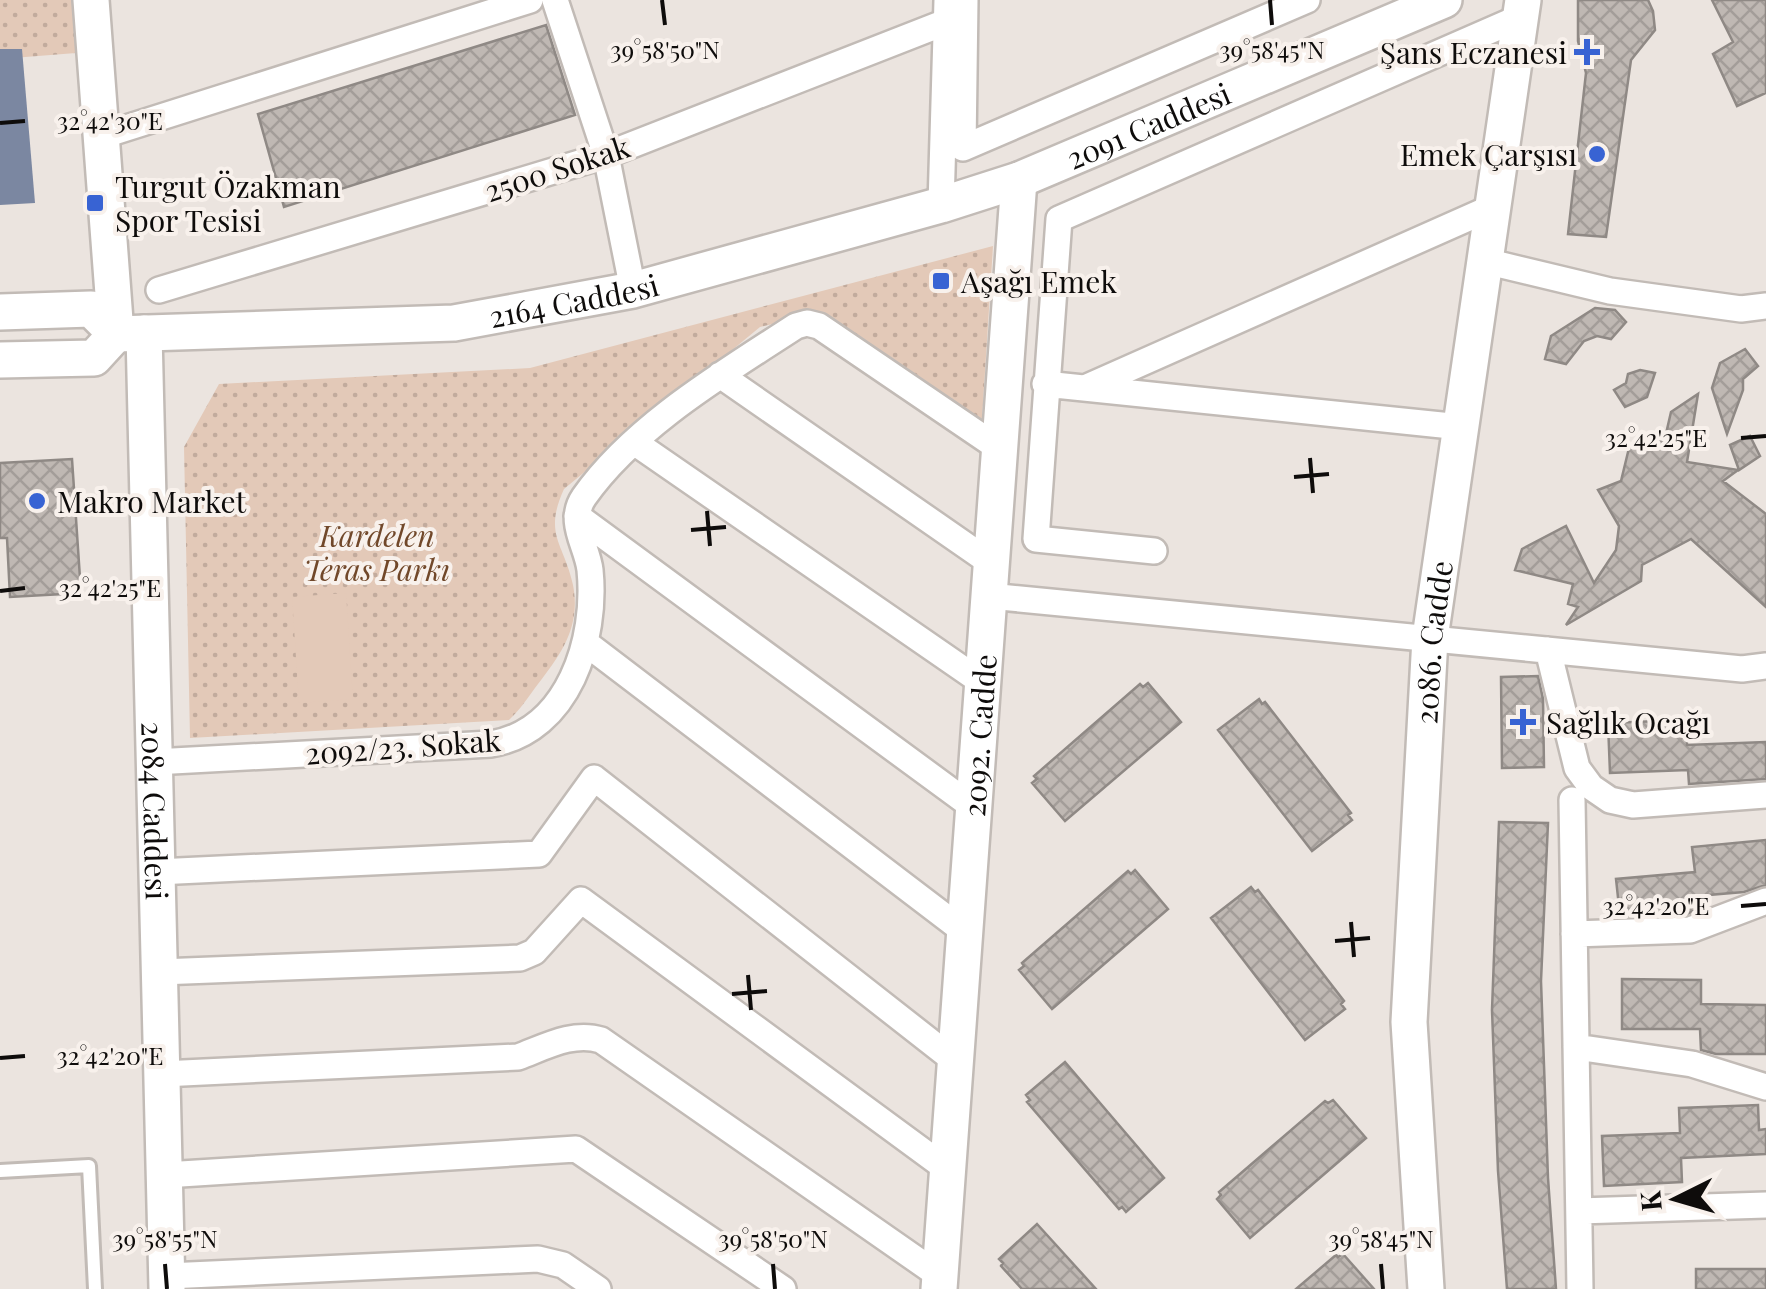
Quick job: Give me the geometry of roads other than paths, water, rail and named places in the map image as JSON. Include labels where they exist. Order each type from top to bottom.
[{"type":"street","name":"2084 Caddesi","points":[[92,0],[101,136],[130,334],[154,762],[167,1282]]},
{"type":"street","points":[[101,136],[530,0]]},
{"type":"street","points":[[554,0],[606,155],[633,290]]},
{"type":"street","points":[[965,0],[963,148],[1307,0]]},
{"type":"street","name":"2091 Caddesi","points":[[1019,180],[1444,0]]},
{"type":"street","points":[[1154,551],[1036,539],[1058,219],[1522,9]]},
{"type":"street","name":"2086. Cadde","points":[[1426,1289],[1409,1022],[1430,638],[1522,9]]},
{"type":"street","points":[[942,206],[947,11]]},
{"type":"street","name":"2500 Sokak","points":[[159,290],[606,155],[947,11]]},
{"type":"street","name":"2164 Caddesi","points":[[130,334],[454,323],[633,290],[942,206],[1019,180]]},
{"type":"street","name":"2092. Cadde","points":[[939,1283],[1019,180]]},
{"type":"street","points":[[1085,388],[1493,207]]},
{"type":"street","points":[[1485,261],[1610,291],[1741,309],[1766,306]]},
{"type":"street","points":[[0,312],[91,310],[130,334],[94,358],[0,360]]},
{"type":"street","points":[[974,807],[576,516],[584,497],[634,442],[720,375],[796,326],[807,323],[818,326],[1000,449]]},
{"type":"street","points":[[720,375],[990,580],[1430,638],[1742,668],[1766,666]]},
{"type":"street","points":[[1045,384],[1461,427]]},
{"type":"street","points":[[634,442],[983,683]]},
{"type":"street","name":"2092/23. Sokak","points":[[154,762],[506,742],[522,734],[550,712],[570,682],[587,644],[590,569],[576,516]]},
{"type":"street","points":[[587,644],[965,932]]},
{"type":"street","points":[[1548,650],[1576,768],[1590,787],[1610,800],[1633,805],[1766,795]]},
{"type":"street","points":[[157,872],[539,854],[594,778],[956,1060]]},
{"type":"street","points":[[1572,800],[1580,1289]]},
{"type":"street","points":[[160,972],[528,956],[581,900],[948,1169]]},
{"type":"street","points":[[1574,934],[1690,930],[1766,901]]},
{"type":"street","points":[[162,1074],[518,1057],[573,1037],[601,1040],[939,1283]]},
{"type":"street","points":[[1576,1047],[1692,1064],[1766,1087]]},
{"type":"street","points":[[165,1175],[582,1150],[782,1289]]},
{"type":"street","points":[[1578,1212],[1766,1205]]},
{"type":"street","points":[[167,1282],[526,1259],[556,1262],[598,1289]]},
{"type":"lane","points":[[0,1171],[89,1166],[95,1289]]},
{"type":"water","points":[[0,49],[22,49],[35,203],[0,205]]},
{"type":"place","name":"Şans Eczanesi","points":[[1587,52]]},
{"type":"place","name":"Emek Çarşısı","points":[[1597,154]]},
{"type":"place","name":"Turgut Özakman Spor Tesisi","points":[[95,203]]},
{"type":"place","name":"Aşağı Emek","points":[[941,281]]},
{"type":"place","name":"Makro Market","points":[[37,501]]},
{"type":"place","name":"Sağlık Ocağı","points":[[1523,722]]},
{"type":"park label","name":"Kardelen Teras Parkı","points":[[377,552]]}]
